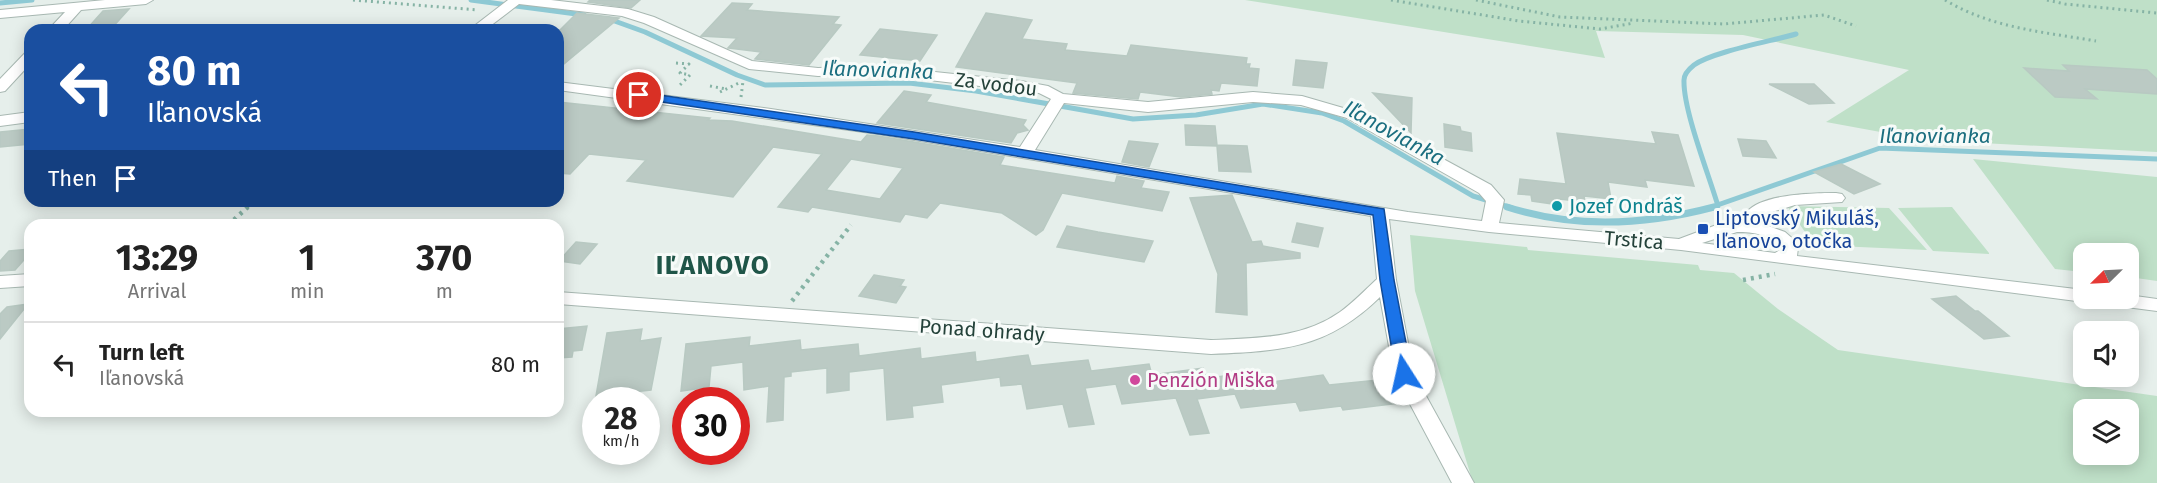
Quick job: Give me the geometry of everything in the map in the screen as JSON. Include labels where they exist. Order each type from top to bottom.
[{"type":"street","points":[[0,14],[146,0]]},
{"type":"street","points":[[61,24],[78,6]]},
{"type":"street","points":[[484,24],[508,6]]},
{"type":"street","name":"Za vodou","points":[[508,6],[623,12],[648,20],[749,65],[818,72],[878,70],[1009,84],[1043,89],[1056,103],[1148,107],[1253,96],[1302,101],[1363,121],[1485,189],[1492,212]]},
{"type":"street","points":[[0,87],[24,62]]},
{"type":"street","name":"Trstica","points":[[564,87],[735,108],[1025,153],[1379,212],[1492,212],[1778,259],[2073,295]]},
{"type":"street","points":[[1025,153],[1056,103]]},
{"type":"street","points":[[0,121],[24,118]]},
{"type":"street","points":[[1755,213],[1774,204],[1798,198],[1836,198]]},
{"type":"street","points":[[1379,212],[1387,280],[1404,374],[1463,483]]},
{"type":"street","points":[[1681,244],[1733,225],[1752,225],[1786,242],[1790,252],[1778,259]]},
{"type":"street","points":[[0,282],[24,280]]},
{"type":"street","name":"Ponad ohrady","points":[[564,298],[1211,347],[1263,344],[1314,334],[1345,318],[1387,280]]},
{"type":"street","points":[[2139,303],[2157,305]]},
{"type":"path","points":[[353,0],[508,6]]},
{"type":"path","points":[[1391,0],[1508,20],[1600,28],[1643,22]]},
{"type":"path","points":[[1476,0],[1560,17],[1724,24],[1824,15],[1856,26]]},
{"type":"path","points":[[1945,0],[1956,9],[1996,22],[2096,41]]},
{"type":"path","points":[[2047,0],[2065,4],[2157,13]]},
{"type":"path","points":[[673,92],[690,75],[680,74],[689,64],[676,63]]},
{"type":"path","points":[[741,101],[743,81]]},
{"type":"path","points":[[710,86],[727,89]]},
{"type":"path","points":[[235,219],[248,207]]},
{"type":"path","points":[[794,298],[851,225]]},
{"type":"green space","points":[[1245,0],[2157,0],[2157,152],[1924,140],[1826,122],[1909,70],[1743,35],[1596,31],[1605,58]]},
{"type":"green space","points":[[1973,159],[2157,177],[2157,281],[2139,278],[2139,243],[2073,243],[2073,271],[2055,269]]},
{"type":"green space","points":[[1787,206],[1889,208],[1927,250],[1814,245]]},
{"type":"green space","points":[[1952,207],[1989,254],[1933,251],[1898,208]]},
{"type":"green space","points":[[1410,235],[1527,247],[1528,250],[1698,265],[1700,270],[1734,273],[1778,309],[1838,350],[2073,384],[2073,387],[2095,387],[2157,396],[2157,483],[1473,483],[1415,291]]},
{"type":"building","points":[[590,0],[640,0],[631,8],[588,2]]},
{"type":"building","points":[[732,3],[752,4],[747,10],[839,17],[833,24],[841,25],[809,65],[755,59],[761,52],[728,48],[737,38],[701,36]]},
{"type":"building","points":[[129,9],[115,24],[91,24],[103,11]]},
{"type":"building","points":[[577,13],[619,18],[564,64],[564,26]]},
{"type":"building","points":[[986,13],[1032,20],[1022,39],[1067,44],[1065,50],[1127,56],[1131,45],[1247,58],[1246,64],[1250,64],[1249,68],[1259,69],[1257,86],[1221,83],[1219,91],[1211,90],[1212,94],[1181,97],[1140,92],[1138,99],[1073,93],[1077,83],[956,67]]},
{"type":"building","points":[[880,29],[937,35],[920,61],[860,55]]},
{"type":"building","points":[[1296,60],[1327,63],[1323,88],[1293,85]]},
{"type":"building","points":[[2063,65],[2147,70],[2157,79],[2157,94],[2085,89],[2097,99],[2055,97],[2024,68],[2069,71]]},
{"type":"building","points":[[1769,84],[1814,84],[1834,103],[1809,104]]},
{"type":"building","points":[[904,91],[931,95],[926,102],[1026,120],[1023,125],[1028,130],[1017,133],[1011,143],[877,123]]},
{"type":"building","points":[[1373,93],[1412,98],[1411,133]]},
{"type":"building","points":[[564,103],[710,118],[708,120],[732,121],[861,142],[867,135],[878,136],[1004,157],[1000,165],[1115,183],[1117,176],[1144,181],[1141,188],[1169,192],[1162,211],[1062,193],[1043,230],[1036,235],[1002,213],[940,203],[927,218],[905,214],[900,222],[812,207],[808,212],[778,207],[822,154],[773,147],[733,197],[627,181],[646,160],[589,154],[570,174],[564,174]],"holes":[[[851,159],[903,168],[880,199],[826,190]]]},
{"type":"building","points":[[1444,124],[1460,127],[1461,131],[1471,133],[1472,151],[1445,147]]},
{"type":"building","points":[[1185,125],[1215,126],[1217,145],[1247,146],[1251,172],[1219,171],[1217,146],[1186,145]]},
{"type":"building","points":[[24,130],[24,145],[0,147],[0,132]]},
{"type":"building","points":[[1652,132],[1678,135],[1694,186],[1645,180],[1647,187],[1608,182],[1611,199],[1584,196],[1585,202],[1559,199],[1560,205],[1532,201],[1531,195],[1518,194],[1520,179],[1566,184],[1557,133],[1656,144]]},
{"type":"building","points":[[1738,139],[1766,141],[1776,158],[1743,156]]},
{"type":"building","points":[[1129,141],[1158,144],[1149,167],[1122,162]]},
{"type":"building","points":[[1841,164],[1880,184],[1854,194],[1814,172]]},
{"type":"building","points":[[1232,195],[1252,242],[1261,241],[1263,246],[1300,253],[1300,258],[1246,263],[1247,315],[1216,312],[1218,274],[1190,198]]},
{"type":"building","points":[[1297,223],[1323,228],[1318,247],[1292,242]]},
{"type":"building","points":[[1067,226],[1153,241],[1144,262],[1057,247]]},
{"type":"building","points":[[576,242],[597,244],[580,264],[564,262],[564,255]]},
{"type":"building","points":[[24,250],[24,260],[15,270],[0,271],[0,261],[9,251]]},
{"type":"building","points":[[874,275],[904,280],[900,286],[906,287],[896,303],[859,296]]},
{"type":"building","points":[[1956,296],[2009,336],[1984,339],[1932,299]]},
{"type":"building","points":[[24,305],[24,309],[0,339],[0,314],[7,307]]},
{"type":"building","points":[[587,326],[582,350],[573,351],[572,357],[564,358],[564,328]]},
{"type":"building","points":[[642,329],[640,341],[661,338],[652,387],[598,387],[607,333]]},
{"type":"building","points":[[750,337],[749,346],[800,340],[801,350],[858,344],[859,356],[920,348],[921,359],[975,352],[976,362],[1028,355],[1031,366],[1088,360],[1091,371],[1149,364],[1152,375],[1203,368],[1207,378],[1259,372],[1264,383],[1323,375],[1329,385],[1388,379],[1401,403],[1343,410],[1341,406],[1300,411],[1296,402],[1241,408],[1235,394],[1197,399],[1209,433],[1190,435],[1176,398],[1122,404],[1116,384],[1085,388],[1094,424],[1069,427],[1063,404],[1027,409],[1022,384],[1001,386],[1000,377],[941,385],[943,402],[912,406],[913,417],[887,420],[884,368],[849,372],[849,390],[827,393],[827,368],[791,372],[791,376],[784,377],[783,420],[767,422],[769,386],[750,389],[750,387],[744,387],[743,362],[711,366],[709,387],[681,387],[686,344]]},
{"type":"waterway","name":"Iľanovianka","points":[[0,3],[32,0]]},
{"type":"waterway","name":"Iľanovianka","points":[[471,0],[584,15]]},
{"type":"waterway","name":"Iľanovianka","points":[[609,19],[645,32],[737,75],[765,85],[909,83],[976,91],[1133,119],[1196,115],[1263,104],[1322,113],[1344,121],[1473,196],[1512,208]]},
{"type":"waterway","points":[[1718,205],[1688,108],[1685,76],[1694,65],[1703,60],[1796,34]]},
{"type":"waterway","name":"Iľanovianka","points":[[1718,205],[1880,148],[2157,159]]},
{"type":"waterway","name":"Iľanovianka","points":[[1709,208],[1718,205]]},
{"type":"waterway","name":"Iľanovianka","points":[[1507,207],[1558,219],[1610,222],[1663,218],[1714,207]]},
{"type":"place","name":"Jozef Ondráš","points":[[1557,206]]},
{"type":"place","name":"Liptovský Mikuláš, Iľanovo, otočka","points":[[1703,229]]},
{"type":"place","name":"Penzión Miška","points":[[1135,380]]},
{"type":"district","name":"IĽANOVO","points":[[713,265]]},
{"type":"route","points":[[639,95],[914,135],[1379,212],[1387,280],[1404,374]]}]
